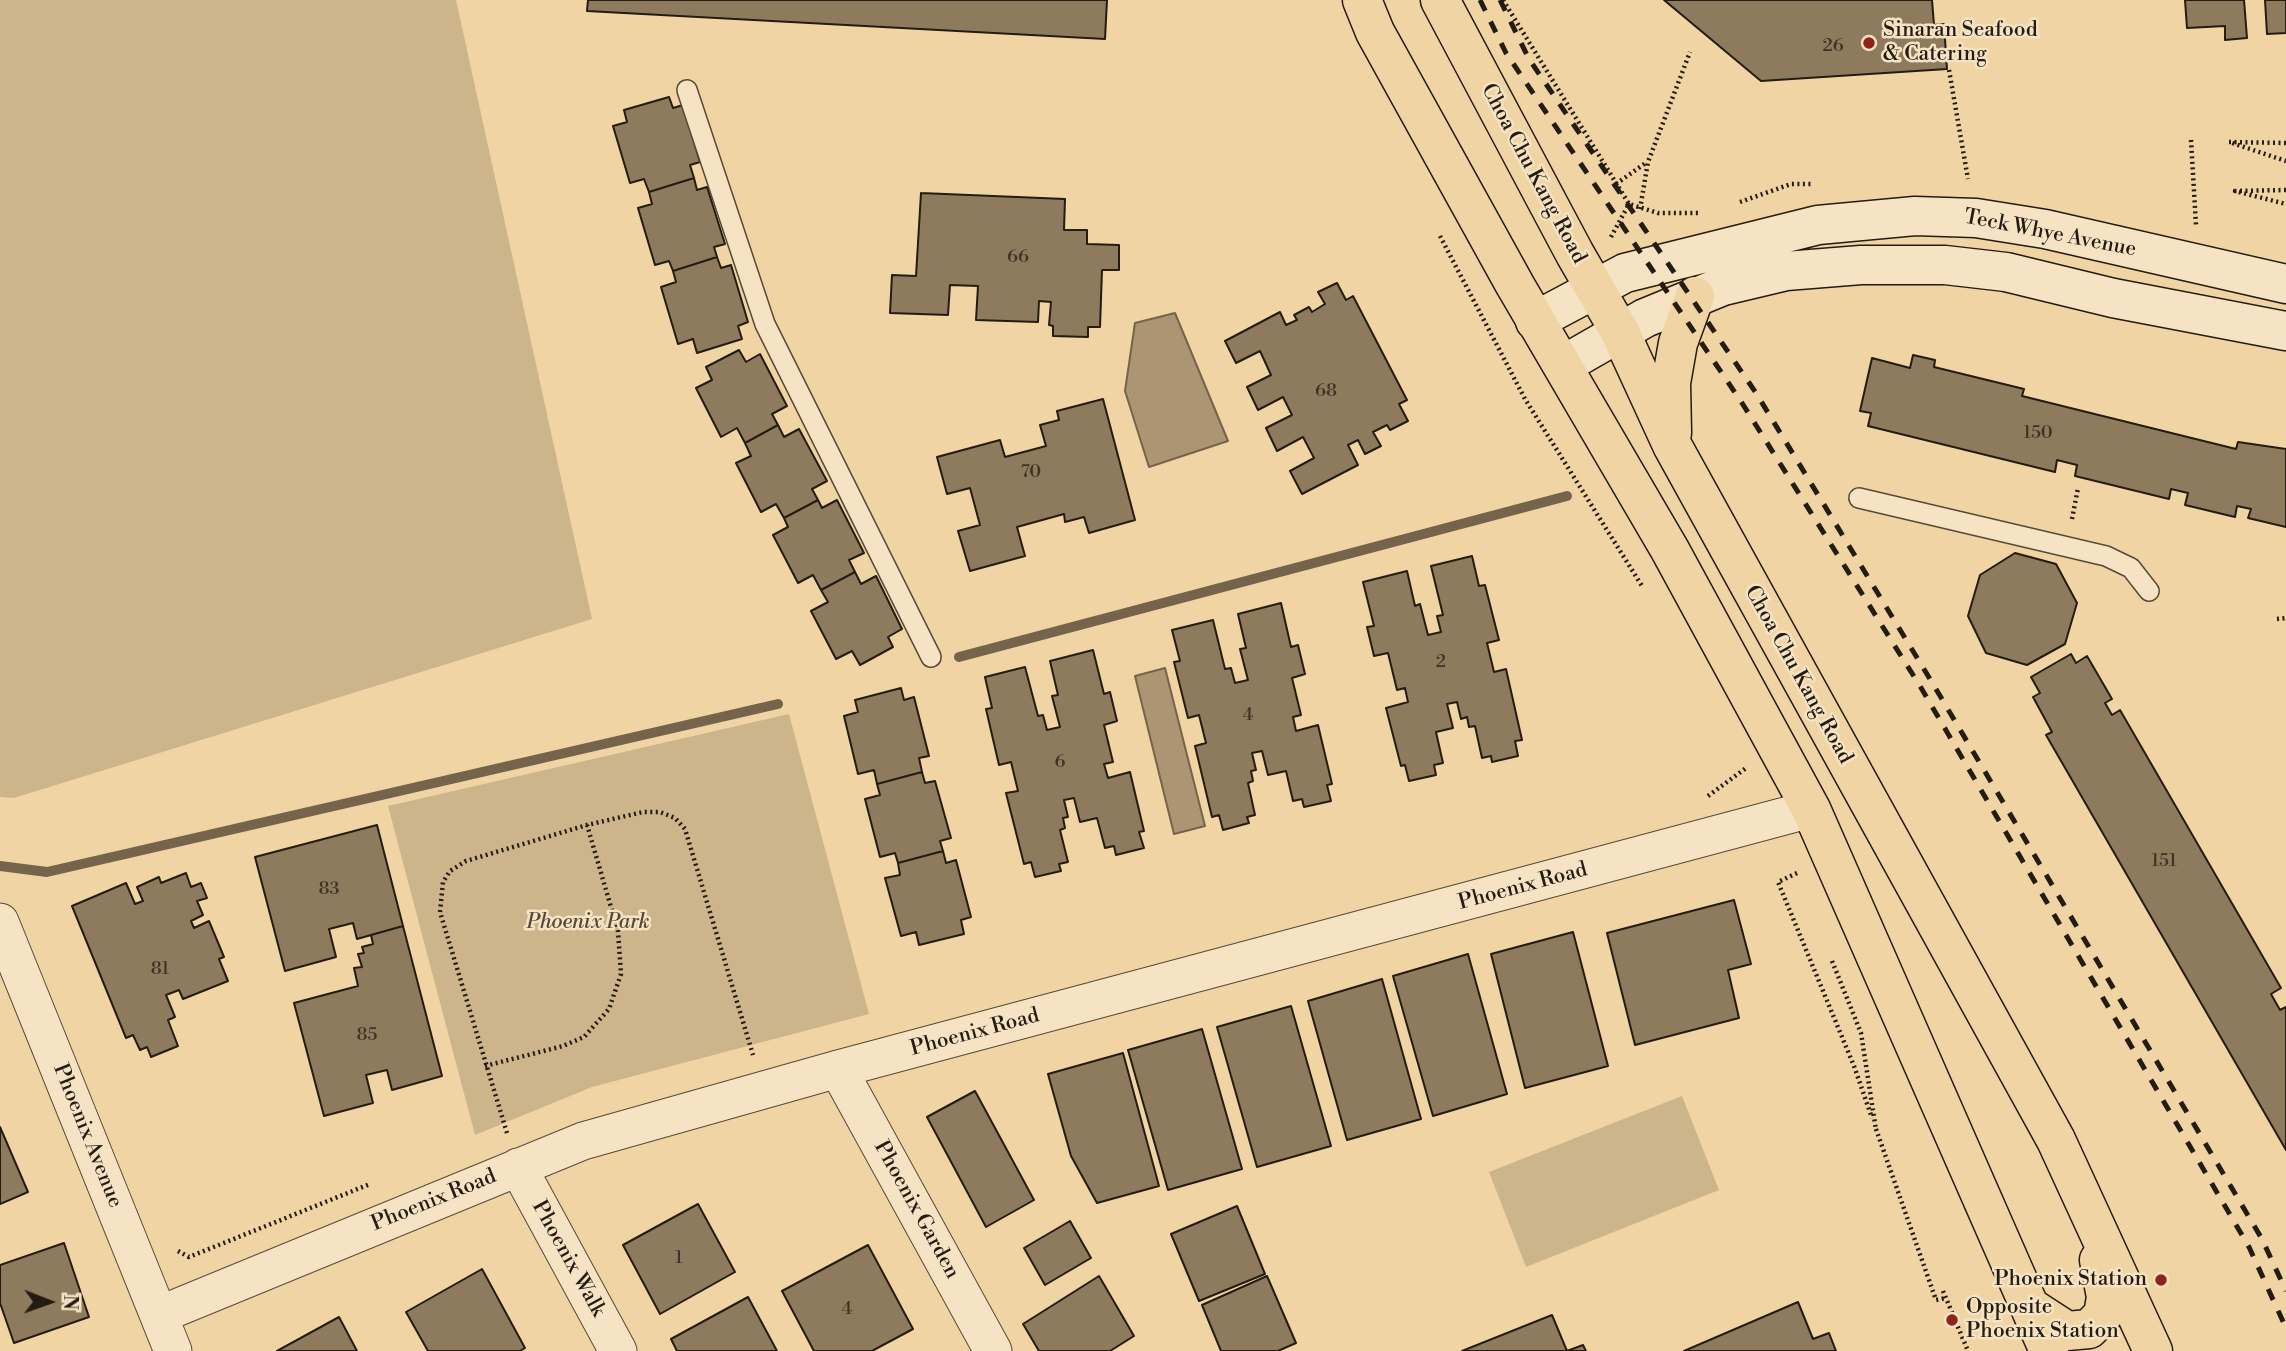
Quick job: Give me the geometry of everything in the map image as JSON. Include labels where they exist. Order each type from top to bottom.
[{"type":"main road","points":[[1362,0],[1375,32],[1535,321],[1670,550],[2049,1351]]},
{"type":"main road","name":"Choa Chu Kang Road","points":[[1440,0],[1620,332],[1672,445],[2056,1140],[2153,1351]]},
{"type":"main road","name":"Teck Whye Avenue","points":[[1535,321],[1625,273],[1818,225],[1915,216],[1976,218],[2045,229],[2286,284]]},
{"type":"main road","points":[[1563,365],[1620,332],[1695,296],[1723,286],[1786,271],[1861,265],[1945,265],[2037,277],[2113,298],[2286,331]]},
{"type":"main road","points":[[1672,445],[1671,383],[1677,346],[1695,296]]},
{"type":"main road","points":[[2030,1307],[2067,1331],[2089,1329],[2103,1315],[2106,1297],[2093,1235],[2095,1224]]},
{"type":"street","name":"Phoenix Road","points":[[159,1315],[583,1141],[838,1069],[1793,813]]},
{"type":"street","name":"Phoenix Avenue","points":[[0,922],[173,1351]]},
{"type":"street","name":"Phoenix Garden","points":[[838,1069],[993,1351]]},
{"type":"street","name":"Phoenix Walk","points":[[518,1167],[618,1351]]},
{"type":"lane","points":[[687,90],[765,324],[931,657]]},
{"type":"lane","points":[[1859,498],[2106,556],[2131,568],[2149,591]]},
{"type":"path","points":[[1503,0],[1629,204]]},
{"type":"path","points":[[1640,209],[1648,162],[1690,52]]},
{"type":"path","points":[[1949,70],[1969,186]]},
{"type":"path","points":[[2191,140],[2196,213]]},
{"type":"path","points":[[2286,143],[2229,142],[2286,161]]},
{"type":"path","points":[[1616,184],[1648,162]]},
{"type":"path","points":[[2286,190],[2235,191],[2286,204]]},
{"type":"path","points":[[1525,398],[1645,592]]},
{"type":"path","points":[[2277,619],[2286,618]]},
{"type":"path","points":[[1740,756],[1793,813],[1797,873],[1802,886]]},
{"type":"path","points":[[518,1167],[440,912],[443,882],[450,871],[466,861],[587,825],[643,812],[660,812],[675,818],[685,829],[755,1060]]},
{"type":"path","points":[[485,1066],[563,1046],[584,1037],[609,1009],[621,974],[618,931],[587,825]]},
{"type":"path","points":[[1797,873],[1778,882],[1854,1066],[1936,1300],[1946,1298]]},
{"type":"path","points":[[1832,959],[1861,1033],[1876,1130]]},
{"type":"path","points":[[1943,1290],[1968,1351]]},
{"type":"green space","points":[[0,0],[456,0],[592,619],[14,798],[0,797]]},
{"type":"green space","name":"Phoenix Park","points":[[789,714],[869,1014],[592,1087],[475,1135],[388,806]]},
{"type":"green space","points":[[1682,1096],[1719,1190],[1526,1267],[1489,1172]]},
{"type":"shaded area","points":[[1175,313],[1228,441],[1149,467],[1125,391],[1135,323]]},
{"type":"shaded area","points":[[1165,668],[1205,826],[1174,834],[1135,676]]},
{"type":"building","points":[[588,0],[1107,0],[1105,39],[587,11]]},
{"type":"building","points":[[1664,0],[1932,0],[1934,25],[1944,24],[1947,69],[1761,81]]},
{"type":"building","points":[[2185,0],[2244,0],[2247,38],[2225,40],[2225,26],[2187,28]]},
{"type":"building","points":[[2265,0],[2286,0],[2286,33],[2267,34]]},
{"type":"building","points":[[669,97],[673,108],[683,105],[700,162],[690,165],[694,178],[649,192],[644,179],[630,183],[613,126],[627,122],[624,110]]},
{"type":"building","points":[[694,178],[697,190],[707,187],[725,244],[714,247],[717,257],[673,271],[669,261],[655,265],[638,208],[652,204],[649,192]]},
{"type":"building","points":[[921,193],[1065,199],[1064,230],[1087,230],[1087,244],[1119,245],[1119,270],[1102,270],[1100,327],[1088,327],[1088,337],[1053,336],[1053,326],[1049,325],[1051,302],[1039,301],[1038,322],[976,320],[978,286],[950,285],[948,315],[890,313],[892,275],[916,276]]},
{"type":"building","points":[[717,257],[721,268],[731,265],[748,322],[738,326],[742,339],[697,353],[693,339],[678,344],[661,287],[676,282],[673,271]]},
{"type":"building","points":[[1337,283],[1346,300],[1353,296],[1407,400],[1399,404],[1408,421],[1390,430],[1387,425],[1373,432],[1381,446],[1365,454],[1358,440],[1348,445],[1358,465],[1302,494],[1290,471],[1314,458],[1303,437],[1277,451],[1266,428],[1292,415],[1283,397],[1258,410],[1247,387],[1271,375],[1260,351],[1236,363],[1225,341],[1280,312],[1286,325],[1297,320],[1294,315],[1309,307],[1312,312],[1325,304],[1318,292]]},
{"type":"building","points":[[739,350],[746,362],[760,354],[787,406],[772,414],[778,425],[745,443],[737,428],[721,437],[696,388],[712,380],[706,367]]},
{"type":"building","points":[[1913,355],[1935,360],[1934,367],[2024,389],[2022,396],[2236,449],[2238,442],[2286,449],[2286,527],[2248,518],[2251,509],[2237,506],[2235,517],[2185,505],[2188,493],[2171,489],[2169,499],[2075,476],[2077,465],[2057,460],[2055,472],[1868,426],[1871,413],[1860,411],[1872,358],[1910,368]]},
{"type":"building","points":[[1103,399],[1135,520],[1089,533],[1084,517],[1065,522],[1064,514],[1017,527],[1025,556],[970,571],[958,531],[980,525],[970,488],[947,494],[937,457],[1000,440],[1005,457],[1046,446],[1040,425],[1059,420],[1057,411]]},
{"type":"building","points":[[778,425],[784,437],[799,429],[827,481],[812,489],[818,500],[784,518],[776,504],[761,512],[736,463],[751,456],[745,443]]},
{"type":"building","points":[[818,500],[822,508],[837,500],[864,553],[849,560],[855,572],[821,590],[813,575],[798,583],[773,535],[788,527],[784,518]]},
{"type":"building","points":[[2015,553],[2056,564],[2077,603],[2065,644],[2027,665],[1986,653],[1968,616],[1980,575]]},
{"type":"building","points":[[1472,556],[1479,586],[1485,585],[1499,640],[1487,643],[1494,672],[1506,669],[1522,740],[1515,741],[1518,756],[1492,762],[1491,756],[1482,758],[1475,726],[1469,727],[1467,717],[1461,719],[1457,702],[1447,704],[1453,728],[1436,732],[1443,763],[1434,765],[1436,775],[1409,781],[1405,765],[1401,766],[1386,708],[1408,702],[1405,688],[1397,690],[1388,653],[1374,656],[1367,627],[1374,626],[1363,582],[1407,571],[1415,606],[1420,604],[1428,635],[1441,632],[1437,616],[1443,615],[1431,566]]},
{"type":"building","points":[[855,572],[861,584],[876,576],[902,629],[888,637],[893,647],[860,665],[852,651],[836,659],[811,611],[828,602],[821,590]]},
{"type":"building","points":[[1281,603],[1291,647],[1298,645],[1305,674],[1292,678],[1301,715],[1293,717],[1296,731],[1318,725],[1332,784],[1327,785],[1331,801],[1304,807],[1302,799],[1293,801],[1286,771],[1268,775],[1262,751],[1252,753],[1256,770],[1251,771],[1253,781],[1248,783],[1255,815],[1247,817],[1249,823],[1223,830],[1219,815],[1212,817],[1195,746],[1206,743],[1199,715],[1188,718],[1174,662],[1180,661],[1172,630],[1213,620],[1225,669],[1231,668],[1235,683],[1248,680],[1240,649],[1246,648],[1238,614]]},
{"type":"building","points":[[1093,650],[1104,694],[1110,692],[1117,721],[1104,725],[1113,762],[1104,764],[1108,778],[1130,772],[1144,831],[1139,832],[1144,848],[1116,855],[1114,846],[1105,848],[1097,818],[1080,822],[1074,798],[1064,800],[1068,817],[1063,818],[1065,828],[1060,830],[1068,862],[1059,864],[1061,871],[1035,877],[1031,862],[1024,864],[1006,793],[1018,791],[1011,762],[999,765],[986,709],[992,708],[985,677],[1025,667],[1038,716],[1043,715],[1047,730],[1060,727],[1052,696],[1058,695],[1050,661]]},
{"type":"building","points":[[2071,654],[2076,663],[2087,656],[2112,699],[2105,703],[2112,715],[2120,710],[2281,988],[2271,994],[2280,1010],[2286,1007],[2286,1150],[2046,735],[2052,732],[2033,697],[2040,693],[2031,677]]},
{"type":"building","points":[[901,688],[904,700],[914,697],[929,756],[919,758],[922,772],[877,784],[874,770],[858,774],[844,716],[858,712],[855,700]]},
{"type":"building","points":[[922,772],[925,783],[935,781],[951,838],[940,841],[943,851],[898,863],[895,853],[880,857],[865,799],[880,795],[877,784]]},
{"type":"building","points":[[377,825],[403,926],[357,939],[353,923],[329,929],[336,957],[285,971],[255,857]]},
{"type":"building","points":[[943,851],[946,863],[956,860],[971,917],[961,920],[964,934],[919,945],[916,932],[901,936],[885,878],[900,875],[898,863]]},
{"type":"building","points":[[186,873],[191,887],[201,883],[207,898],[197,901],[203,915],[191,921],[194,928],[209,921],[224,957],[219,959],[228,981],[183,999],[179,990],[166,995],[175,1017],[168,1020],[178,1046],[151,1057],[147,1047],[140,1050],[133,1035],[126,1038],[72,906],[126,883],[135,904],[143,901],[137,887],[159,877],[161,883]]},
{"type":"building","points":[[1734,900],[1751,964],[1728,970],[1739,1018],[1635,1045],[1607,933]]},
{"type":"building","points":[[403,926],[442,1076],[392,1090],[387,1070],[366,1075],[373,1103],[324,1116],[294,1003],[358,986],[354,968],[362,967],[358,954],[364,953],[362,947],[373,944],[371,935]]},
{"type":"building","points":[[1573,932],[1608,1066],[1525,1088],[1491,954]]},
{"type":"building","points":[[1468,954],[1507,1094],[1433,1116],[1393,976]]},
{"type":"building","points":[[1382,979],[1421,1119],[1347,1140],[1308,1001]]},
{"type":"building","points":[[1291,1006],[1331,1146],[1257,1167],[1217,1027]]},
{"type":"building","points":[[1202,1029],[1242,1169],[1168,1190],[1128,1050]]},
{"type":"building","points":[[1123,1053],[1159,1186],[1097,1203],[1071,1156],[1048,1074]]},
{"type":"building","points":[[975,1091],[1034,1200],[986,1227],[927,1117]]},
{"type":"building","points":[[0,1127],[28,1192],[0,1204]]},
{"type":"building","points":[[698,1204],[735,1272],[660,1314],[623,1245]]},
{"type":"building","points":[[1237,1206],[1265,1274],[1199,1301],[1171,1234]]},
{"type":"building","points":[[1070,1221],[1091,1258],[1045,1285],[1024,1248]]},
{"type":"building","points":[[64,1243],[89,1317],[14,1343],[0,1303],[0,1265]]},
{"type":"building","points":[[868,1245],[913,1329],[872,1351],[814,1351],[782,1291]]},
{"type":"building","points":[[482,1269],[525,1348],[520,1351],[428,1351],[406,1312]]},
{"type":"building","points":[[1099,1276],[1134,1336],[1110,1351],[1039,1351],[1023,1324]]},
{"type":"building","points":[[1267,1276],[1296,1343],[1278,1351],[1221,1351],[1202,1305]]},
{"type":"building","points":[[748,1297],[777,1351],[677,1351],[671,1339]]},
{"type":"building","points":[[1798,1302],[1813,1339],[1829,1333],[1836,1351],[1684,1351]]},
{"type":"building","points":[[1552,1315],[1567,1351],[1462,1351]]},
{"type":"building","points":[[339,1317],[357,1351],[277,1351]]},
{"type":"building","points":[[1583,1345],[1586,1351],[1567,1351]]},
{"type":"waterway","points":[[959,657],[1567,496]]},
{"type":"waterway","points":[[0,866],[47,872],[778,704]]},
{"type":"railway","points":[[1480,0],[1506,53],[1742,403],[1920,686],[2249,1247],[2286,1328]]},
{"type":"railway","points":[[1500,0],[1529,59],[1756,393],[1930,679],[2262,1239],[2286,1291]]},
{"type":"place","name":"Sinaran Seafood & Catering","points":[[1869,43]]},
{"type":"place","name":"Phoenix Station","points":[[2161,1280]]},
{"type":"place","name":"Opposite Phoenix Station","points":[[1952,1320]]}]
